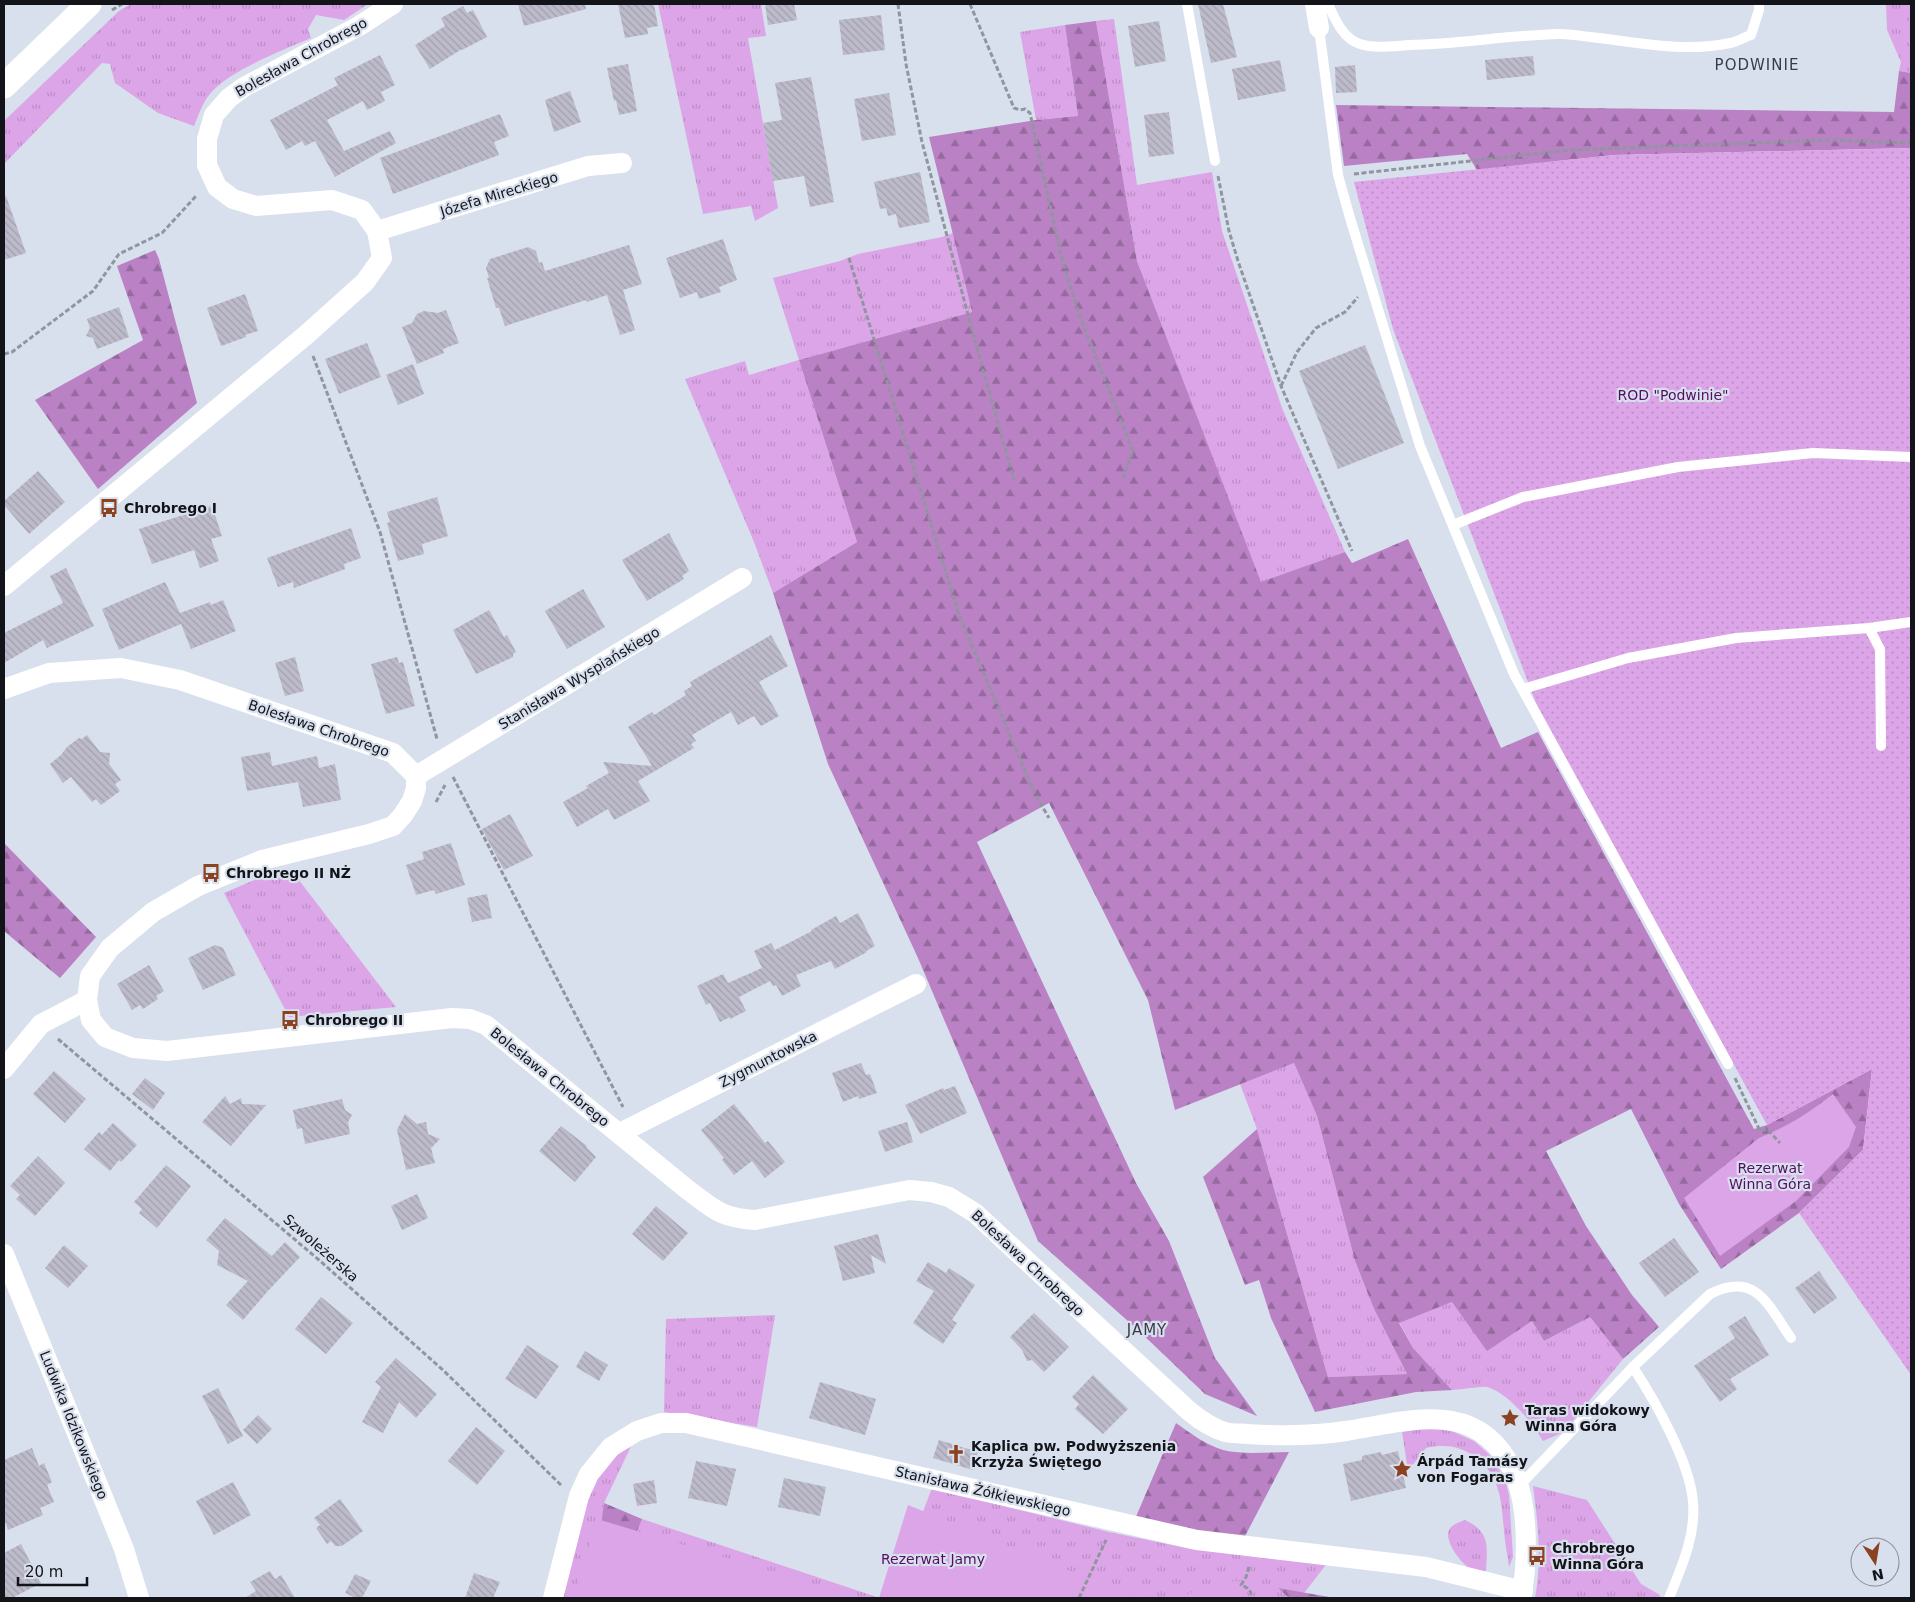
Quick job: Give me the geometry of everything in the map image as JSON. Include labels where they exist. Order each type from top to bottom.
[{"type":"street","points":[[4,86],[89,4]]},
{"type":"street","name":"Bolesława Chrobrego","points":[[4,586],[306,335],[366,282],[382,258],[377,231],[362,210],[332,200],[256,206],[233,199],[217,187],[207,165],[207,139],[214,115],[229,98],[244,87],[359,26],[392,4]]},
{"type":"street","points":[[1315,4],[1318,28]]},
{"type":"street","name":"Józefa Mireckiego","points":[[377,231],[588,166],[622,162]]},
{"type":"street","name":"Stanisława Wyspiańskiego","points":[[416,776],[742,578]]},
{"type":"street","name":"Bolesława Chrobrego","points":[[4,689],[49,673],[121,668],[180,680],[393,753],[416,776],[416,788],[412,801],[403,816],[393,826],[369,834],[262,860],[198,886],[153,912],[110,948],[90,976],[87,1000],[91,1020],[105,1037],[133,1048],[167,1051],[452,1018],[470,1019],[486,1025],[721,1215],[737,1219],[755,1220],[908,1190],[931,1192],[950,1197],[975,1212],[1168,1392],[1206,1424],[1226,1432],[1288,1436],[1345,1431],[1403,1420],[1447,1420],[1470,1426],[1486,1434],[1506,1455],[1520,1485],[1526,1530],[1522,1594]]},
{"type":"street","name":"Zygmuntowska","points":[[620,1133],[916,984]]},
{"type":"street","points":[[4,1069],[41,1024],[87,1000]]},
{"type":"street","name":"Ludwika Idzikowskiego","points":[[4,1254],[121,1540],[139,1598]]},
{"type":"street","name":"Stanisława Żółkiewskiego","points":[[553,1598],[578,1496],[589,1474],[611,1447],[636,1431],[662,1423],[686,1423],[1197,1540],[1426,1567],[1522,1594]]},
{"type":"lane","points":[[1187,4],[1215,161]]},
{"type":"lane","points":[[1328,4],[1335,19],[1345,33],[1360,44],[1382,46],[1424,45],[1562,34],[1651,45],[1678,46],[1731,43],[1751,34],[1759,10],[1759,4]]},
{"type":"lane","points":[[1318,28],[1338,175],[1420,446],[1514,674],[1728,1064]]},
{"type":"lane","points":[[1453,525],[1523,497],[1678,467],[1813,453],[1911,457]]},
{"type":"lane","points":[[1523,690],[1628,658],[1736,638],[1868,628],[1911,622]]},
{"type":"lane","points":[[1868,628],[1880,649],[1881,746]]},
{"type":"lane","points":[[1520,1485],[1633,1367],[1710,1294],[1721,1288],[1736,1286],[1760,1293],[1791,1338]]},
{"type":"lane","points":[[1633,1367],[1651,1395],[1678,1451],[1688,1477],[1694,1503],[1692,1527],[1687,1550],[1670,1598]]},
{"type":"path","points":[[898,4],[906,64],[922,142],[1014,480]]},
{"type":"path","points":[[970,4],[1014,108],[1025,109],[1030,113],[1061,256],[1079,314],[1133,451],[1123,478]]},
{"type":"path","points":[[1338,175],[1579,150],[1830,140],[1911,143]]},
{"type":"path","points":[[1215,161],[1238,261],[1281,386],[1352,551]]},
{"type":"path","points":[[4,354],[12,352],[92,291],[119,254],[162,233],[213,178]]},
{"type":"path","points":[[849,258],[959,615],[1034,792],[1050,818]]},
{"type":"path","points":[[1281,386],[1297,352],[1316,328],[1345,312],[1359,296],[1368,278]]},
{"type":"path","points":[[306,335],[380,532],[435,728],[439,749],[446,759]]},
{"type":"path","points":[[454,780],[625,1111]]},
{"type":"path","points":[[431,807],[445,784]]},
{"type":"path","name":"Szwoleżerska","points":[[41,1024],[319,1260],[443,1370],[561,1486],[578,1496]]},
{"type":"path","points":[[1728,1064],[1760,1131],[1767,1129],[1780,1143]]},
{"type":"path","points":[[1079,1598],[1105,1546],[1110,1520]]},
{"type":"path","points":[[1252,1598],[1248,1588],[1241,1585],[1246,1577],[1246,1571],[1262,1548]]},
{"type":"green space","points":[[131,4],[368,4],[344,20],[316,15],[308,29],[311,38],[257,62],[218,86],[204,102],[194,126],[158,113],[115,83],[110,64],[102,63],[4,164],[4,121],[119,11]]},
{"type":"green space","points":[[658,4],[761,4],[766,36],[748,38],[778,208],[755,221],[751,206],[703,214]]},
{"type":"green space","points":[[1886,4],[1911,4],[1911,73],[1899,71],[1901,62],[1887,30]]},
{"type":"green space","points":[[1114,19],[1137,185],[1212,172],[1222,231],[1282,408],[1345,552],[1261,583],[1137,261],[1096,21]]},
{"type":"green space","points":[[1096,21],[1137,261],[1261,582],[1345,552],[1352,563],[1408,539],[1501,748],[1538,732],[1754,1129],[1767,1125],[1872,1069],[1863,1150],[1799,1213],[1721,1269],[1679,1204],[1631,1109],[1546,1151],[1586,1226],[1632,1295],[1659,1327],[1623,1359],[1590,1317],[1544,1341],[1532,1321],[1487,1351],[1452,1302],[1399,1323],[1413,1348],[1452,1390],[1416,1392],[1315,1412],[1271,1318],[1259,1280],[1245,1285],[1203,1177],[1257,1129],[1328,1377],[1407,1374],[1374,1309],[1355,1261],[1317,1116],[1294,1063],[1175,1110],[1148,1000],[1049,803],[977,842],[1136,1183],[1169,1241],[1215,1358],[1257,1416],[1205,1394],[1138,1330],[1038,1241],[918,958],[828,764],[773,593],[857,542],[799,360],[972,312],[929,137],[1036,120],[1078,116],[1065,25]]},
{"type":"green space","points":[[1065,25],[1078,116],[1036,120],[1020,32]]},
{"type":"green space","points":[[1899,71],[1911,73],[1911,148],[1614,155],[1477,170],[1467,154],[1344,166],[1336,105],[1894,112]]},
{"type":"green space","name":"ROD \"Podwinie\"","points":[[1911,148],[1911,1375],[1799,1213],[1863,1150],[1872,1069],[1767,1125],[1536,703],[1393,329],[1354,182],[1614,155]]},
{"type":"green space","points":[[953,233],[972,312],[799,360],[773,278],[840,261],[858,254],[942,237]]},
{"type":"green space","points":[[155,250],[197,403],[98,489],[35,400],[143,340],[117,266]]},
{"type":"green space","points":[[799,360],[857,542],[773,593],[754,542],[685,379],[745,361],[749,375]]},
{"type":"green space","points":[[4,843],[96,937],[60,978],[4,931]]},
{"type":"green space","points":[[292,871],[396,1007],[289,1017],[224,893],[259,878]]},
{"type":"green space","points":[[1294,1063],[1317,1116],[1355,1261],[1374,1309],[1407,1374],[1328,1377],[1257,1129],[1240,1084]]},
{"type":"green space","name":"Rezerwat Winna Góra","points":[[1833,1094],[1856,1127],[1849,1147],[1796,1201],[1720,1256],[1684,1198],[1759,1138],[1798,1119]]},
{"type":"green space","points":[[1452,1302],[1532,1321],[1544,1341],[1590,1317],[1623,1359],[1564,1432],[1543,1441],[1533,1426],[1503,1395],[1487,1387],[1452,1390],[1413,1348],[1399,1322]]},
{"type":"green space","points":[[775,1315],[757,1427],[664,1412],[666,1319]]},
{"type":"green space","points":[[1176,1423],[1204,1442],[1223,1450],[1248,1453],[1289,1452],[1243,1540],[1135,1519]]},
{"type":"green space","points":[[1429,1428],[1452,1431],[1474,1441],[1491,1456],[1505,1479],[1509,1495],[1513,1557],[1509,1567],[1499,1494],[1491,1473],[1484,1464],[1463,1450],[1439,1446],[1426,1448],[1408,1471],[1402,1432]]},
{"type":"green space","points":[[635,1438],[604,1503],[597,1598],[561,1598],[581,1516],[604,1461]]},
{"type":"green space","points":[[1533,1486],[1587,1500],[1641,1584],[1660,1595],[1659,1598],[1535,1598],[1539,1556]]},
{"type":"green space","points":[[932,1488],[1109,1532],[1191,1549],[1329,1561],[1304,1593],[1279,1589],[1289,1598],[890,1598]]},
{"type":"green space","points":[[604,1503],[642,1519],[625,1562],[593,1589]]},
{"type":"green space","name":"Rezerwat Jamy","points":[[908,1505],[1085,1577],[1152,1598],[879,1598]]},
{"type":"green space","name":"Rezerwat Jamy","points":[[597,1519],[861,1598],[583,1598],[577,1588]]},
{"type":"green space","name":"Rezerwat Jamy","points":[[642,1519],[880,1598],[640,1598],[625,1562]]},
{"type":"green space","points":[[1465,1520],[1479,1530],[1486,1541],[1486,1571],[1471,1569],[1458,1557],[1451,1546],[1448,1535],[1450,1528]]},
{"type":"green space","points":[[1242,1581],[1249,1598],[1177,1598],[1219,1582]]},
{"type":"green space","points":[[1278,1588],[1335,1598],[1289,1598]]},
{"type":"building","points":[[518,4],[585,4],[586,9],[524,26]]},
{"type":"building","points":[[618,4],[654,4],[658,26],[647,28],[648,34],[625,38]]},
{"type":"building","points":[[765,4],[794,4],[797,20],[768,25]]},
{"type":"building","points":[[1198,4],[1223,4],[1237,57],[1211,63]]},
{"type":"building","points":[[463,6],[467,13],[473,10],[487,37],[462,49],[430,69],[415,45],[445,26],[441,18]]},
{"type":"building","points":[[881,15],[885,50],[843,55],[839,20]]},
{"type":"building","points":[[1159,21],[1166,61],[1135,67],[1128,26]]},
{"type":"building","points":[[380,55],[395,85],[381,92],[385,101],[367,110],[363,101],[327,120],[344,151],[390,131],[396,143],[335,177],[315,141],[305,146],[302,141],[286,150],[270,120],[338,85],[334,78]]},
{"type":"building","points":[[1533,56],[1535,75],[1487,80],[1485,60]]},
{"type":"building","points":[[1280,60],[1286,91],[1238,100],[1232,69]]},
{"type":"building","points":[[628,64],[637,111],[619,115],[607,68]]},
{"type":"building","points":[[1355,65],[1357,92],[1336,93],[1335,67]]},
{"type":"building","points":[[811,77],[834,202],[810,207],[804,176],[773,181],[763,123],[782,120],[775,83]]},
{"type":"building","points":[[570,91],[581,122],[554,132],[545,100]]},
{"type":"building","points":[[889,93],[896,135],[862,141],[854,99]]},
{"type":"building","points":[[1169,112],[1174,154],[1149,157],[1144,115]]},
{"type":"building","points":[[500,114],[509,136],[494,142],[499,155],[393,194],[380,158]]},
{"type":"building","points":[[920,172],[930,222],[899,228],[896,214],[888,216],[886,208],[880,209],[874,182]]},
{"type":"building","points":[[6,196],[26,253],[4,260],[4,197]]},
{"type":"building","points":[[723,239],[737,280],[719,287],[721,292],[699,299],[697,292],[680,298],[666,258]]},
{"type":"building","points":[[629,245],[642,284],[623,290],[635,330],[620,335],[607,295],[505,326],[499,308],[496,308],[487,278],[489,278],[486,268],[490,259],[528,247],[536,251],[539,263],[542,262],[545,271]]},
{"type":"building","points":[[245,294],[258,331],[221,346],[207,308]]},
{"type":"building","points":[[119,307],[129,337],[97,349],[93,338],[86,336],[90,328],[87,319]]},
{"type":"building","points":[[446,310],[459,343],[443,349],[444,353],[417,364],[402,327],[412,323],[417,314],[424,311],[438,313]]},
{"type":"building","points":[[367,343],[381,377],[339,394],[325,359]]},
{"type":"building","points":[[1365,345],[1404,443],[1338,469],[1299,371]]},
{"type":"building","points":[[413,364],[424,394],[398,405],[386,375]]},
{"type":"building","points":[[38,471],[65,502],[29,534],[4,505],[4,501]]},
{"type":"building","points":[[437,497],[448,536],[422,544],[424,554],[398,561],[387,523],[390,522],[387,512]]},
{"type":"building","points":[[212,506],[222,536],[211,539],[219,561],[200,568],[194,550],[152,564],[139,529]]},
{"type":"building","points":[[351,528],[361,558],[344,564],[345,569],[294,588],[293,582],[278,587],[267,558]]},
{"type":"building","points":[[669,533],[689,571],[682,576],[684,579],[647,601],[622,560]]},
{"type":"building","points":[[66,568],[94,626],[47,648],[43,640],[4,663],[4,633],[63,603],[50,576]]},
{"type":"building","points":[[165,582],[180,613],[210,602],[211,605],[223,600],[236,631],[191,649],[181,624],[119,650],[102,609]]},
{"type":"building","points":[[583,589],[605,627],[567,649],[545,611]]},
{"type":"building","points":[[489,610],[504,637],[507,635],[516,652],[513,654],[513,657],[476,674],[453,630]]},
{"type":"building","points":[[771,635],[788,666],[759,682],[779,716],[761,726],[754,716],[738,725],[731,712],[692,735],[696,741],[691,744],[694,748],[638,781],[650,801],[614,820],[608,809],[577,827],[563,802],[609,773],[603,762],[652,766],[628,727],[652,712],[654,715],[686,695],[684,691],[692,686],[690,682]]},
{"type":"building","points":[[295,657],[304,691],[285,696],[275,663]]},
{"type":"building","points":[[397,657],[399,663],[403,662],[415,706],[386,714],[371,664]]},
{"type":"building","points":[[87,735],[100,752],[110,753],[109,764],[121,780],[115,784],[120,791],[101,805],[96,799],[92,802],[71,777],[63,783],[50,764],[67,747],[79,738],[82,739]]},
{"type":"building","points":[[270,752],[272,766],[317,756],[319,768],[335,764],[341,800],[303,807],[298,782],[247,791],[241,757]]},
{"type":"building","points":[[510,814],[533,856],[504,870],[482,829]]},
{"type":"building","points":[[451,843],[465,885],[436,894],[434,890],[416,895],[406,865],[424,859],[422,852]]},
{"type":"building","points":[[487,894],[492,918],[472,922],[467,898]]},
{"type":"building","points":[[858,913],[875,946],[867,952],[835,969],[831,961],[796,975],[801,986],[782,996],[776,985],[773,986],[770,981],[739,997],[746,1011],[730,1019],[730,1017],[720,1022],[710,1003],[706,1005],[697,986],[723,974],[728,983],[762,968],[754,951],[771,943],[775,950],[836,916],[840,923]]},
{"type":"building","points":[[215,945],[223,948],[236,975],[203,990],[188,958]]},
{"type":"building","points":[[149,965],[164,991],[156,996],[158,999],[143,1009],[140,1005],[132,1010],[117,984]]},
{"type":"building","points":[[861,1063],[866,1075],[870,1074],[877,1093],[859,1099],[858,1096],[843,1102],[832,1073]]},
{"type":"building","points":[[54,1071],[86,1099],[65,1123],[33,1094]]},
{"type":"building","points":[[145,1078],[165,1093],[153,1110],[132,1094]]},
{"type":"building","points":[[955,1086],[967,1113],[920,1134],[905,1105],[943,1088],[944,1090]]},
{"type":"building","points":[[225,1096],[230,1104],[241,1098],[242,1104],[266,1105],[231,1146],[202,1122]]},
{"type":"building","points":[[342,1099],[345,1110],[352,1115],[348,1122],[350,1134],[305,1144],[302,1128],[297,1129],[293,1110]]},
{"type":"building","points":[[734,1104],[765,1143],[768,1141],[785,1162],[765,1178],[752,1161],[734,1175],[722,1160],[724,1158],[701,1130]]},
{"type":"building","points":[[405,1114],[417,1124],[426,1122],[428,1134],[440,1139],[431,1148],[435,1163],[406,1170],[397,1130]]},
{"type":"building","points":[[907,1122],[913,1142],[885,1152],[878,1131]]},
{"type":"building","points":[[113,1123],[137,1145],[121,1162],[119,1160],[110,1171],[84,1149],[99,1132],[102,1135]]},
{"type":"building","points":[[561,1126],[587,1146],[596,1157],[575,1182],[539,1151]]},
{"type":"building","points":[[38,1156],[65,1183],[35,1216],[16,1199],[20,1195],[10,1186]]},
{"type":"building","points":[[166,1165],[191,1186],[157,1228],[139,1213],[142,1209],[134,1202]]},
{"type":"building","points":[[417,1194],[428,1218],[402,1230],[391,1206]]},
{"type":"building","points":[[656,1206],[688,1233],[663,1261],[632,1234]]},
{"type":"building","points":[[225,1218],[272,1256],[285,1242],[300,1257],[243,1320],[226,1305],[248,1281],[217,1265],[219,1251],[206,1240]]},
{"type":"building","points":[[878,1234],[886,1264],[871,1255],[875,1273],[843,1281],[834,1246]]},
{"type":"building","points":[[1674,1238],[1699,1272],[1665,1297],[1639,1263]]},
{"type":"building","points":[[64,1245],[88,1266],[68,1288],[45,1268]]},
{"type":"building","points":[[928,1262],[946,1273],[949,1268],[975,1285],[952,1320],[957,1323],[943,1344],[913,1323],[934,1291],[916,1281]]},
{"type":"building","points":[[1819,1271],[1837,1298],[1814,1314],[1795,1288]]},
{"type":"building","points":[[321,1297],[353,1323],[326,1354],[295,1329]]},
{"type":"building","points":[[1034,1313],[1069,1347],[1044,1372],[1032,1360],[1027,1361],[1022,1350],[1010,1337]]},
{"type":"building","points":[[1745,1316],[1769,1355],[1730,1379],[1737,1389],[1720,1402],[1694,1366],[1735,1338],[1728,1327]]},
{"type":"building","points":[[527,1345],[559,1366],[536,1399],[505,1379]]},
{"type":"building","points":[[585,1351],[608,1365],[599,1381],[576,1367]]},
{"type":"building","points":[[396,1358],[437,1394],[416,1418],[399,1402],[383,1433],[362,1422],[381,1387],[375,1382]]},
{"type":"building","points":[[1093,1375],[1128,1409],[1103,1434],[1075,1409],[1079,1404],[1072,1397]]},
{"type":"building","points":[[820,1382],[876,1399],[865,1435],[809,1418]]},
{"type":"building","points":[[218,1388],[243,1436],[228,1444],[202,1396]]},
{"type":"building","points":[[258,1415],[272,1429],[257,1444],[243,1430]]},
{"type":"building","points":[[476,1427],[505,1451],[477,1485],[448,1461]]},
{"type":"building","name":"Kaplica pw. Podwyższenia Krzyża Świętego","points":[[939,1440],[978,1452],[973,1470],[933,1458]]},
{"type":"building","points":[[32,1448],[39,1466],[44,1463],[52,1482],[47,1485],[54,1502],[40,1508],[43,1515],[8,1530],[4,1519],[4,1460]]},
{"type":"building","points":[[1398,1451],[1406,1488],[1351,1501],[1343,1464],[1362,1460],[1362,1456],[1381,1452],[1382,1455]]},
{"type":"building","points":[[696,1461],[736,1469],[727,1506],[688,1498]]},
{"type":"building","points":[[784,1478],[826,1487],[820,1516],[778,1507]]},
{"type":"building","points":[[654,1480],[657,1503],[637,1506],[633,1484]]},
{"type":"building","points":[[233,1482],[251,1515],[214,1535],[196,1501]]},
{"type":"building","points":[[340,1499],[363,1531],[342,1546],[335,1546],[331,1541],[327,1544],[316,1528],[320,1525],[314,1518]]},
{"type":"building","points":[[21,1544],[41,1583],[12,1598],[4,1598],[4,1553]]},
{"type":"building","points":[[270,1571],[275,1579],[281,1575],[295,1598],[245,1598],[256,1591],[250,1582]]},
{"type":"building","points":[[474,1573],[500,1582],[493,1598],[465,1598]]},
{"type":"building","points":[[355,1574],[371,1581],[362,1598],[356,1598],[345,1593]]},
{"type":"place","name":"Chrobrego I","points":[[109,508]]},
{"type":"place","name":"Chrobrego II NŻ","points":[[211,873]]},
{"type":"place","name":"Chrobrego II","points":[[290,1020]]},
{"type":"place","name":"Taras widokowy Winna Góra","points":[[1510,1418]]},
{"type":"place","name":"Kaplica pw. Podwyższenia Krzyża Świętego","points":[[956,1454]]},
{"type":"place","name":"Árpád Tamásy von Fogaras","points":[[1402,1469]]},
{"type":"place","name":"Chrobrego Winna Góra","points":[[1537,1556]]},
{"type":"district","name":"PODWINIE","points":[[1757,65]]},
{"type":"district","name":"JAMY","points":[[1147,1330]]}]
